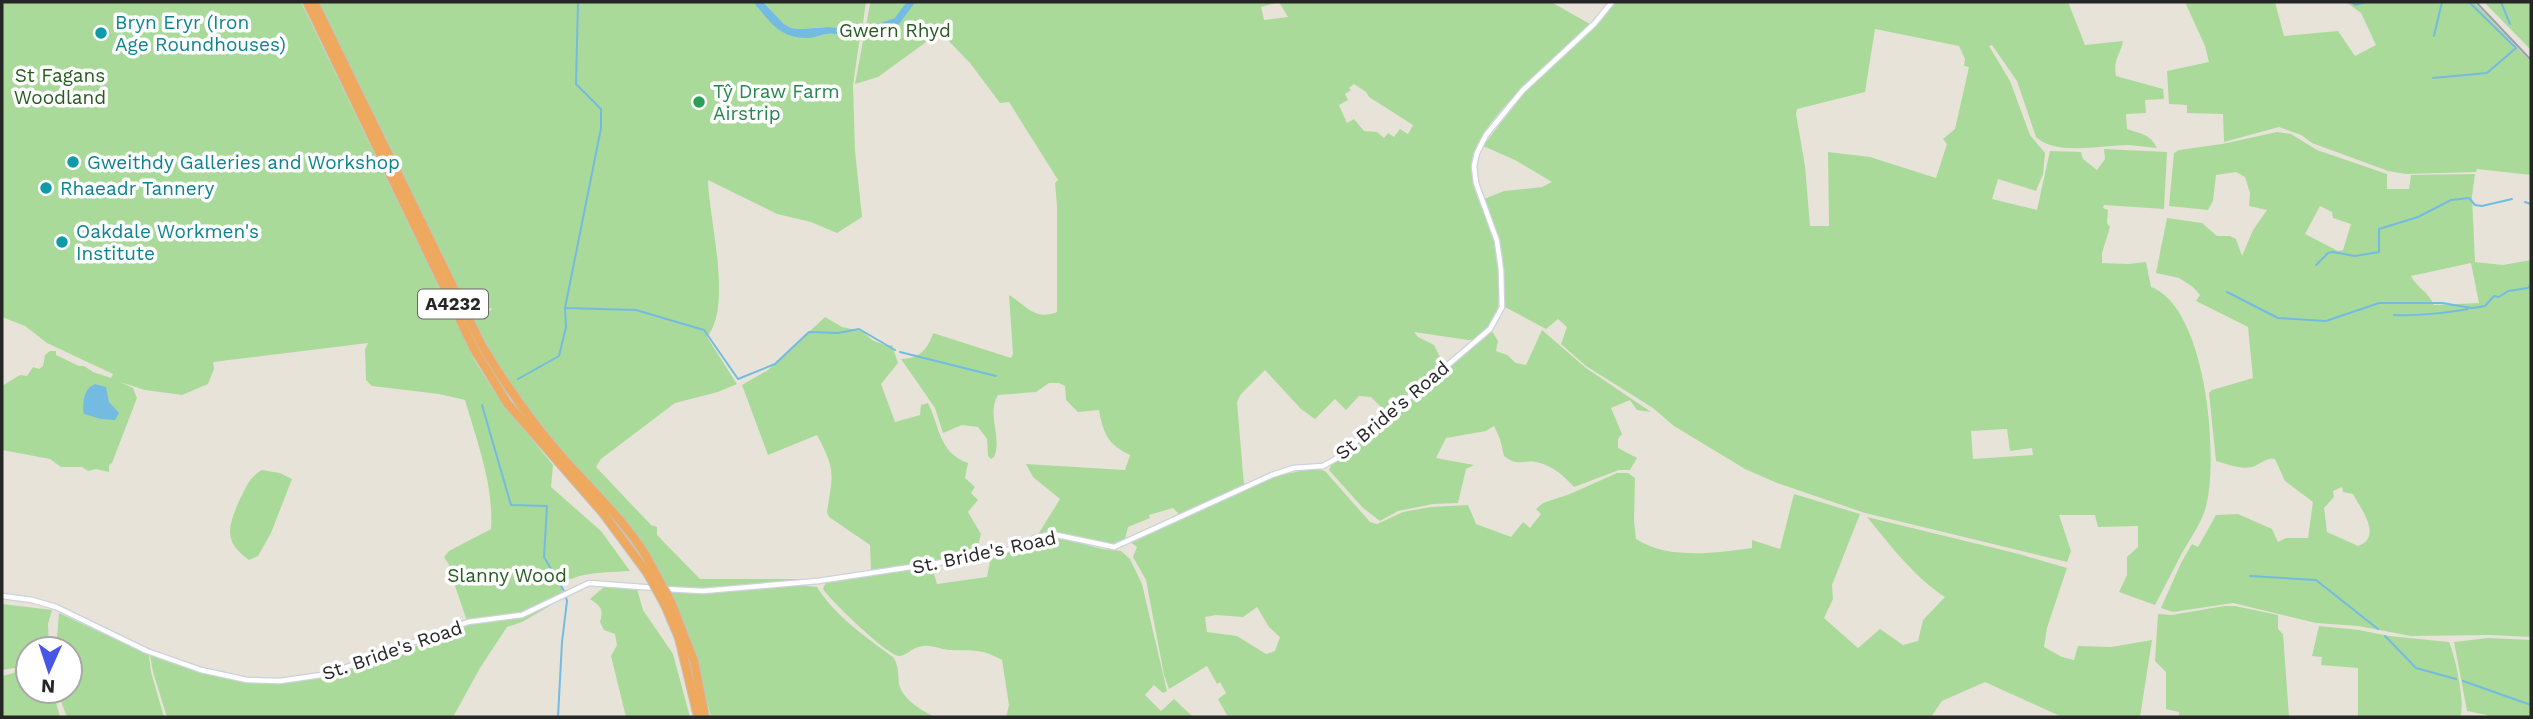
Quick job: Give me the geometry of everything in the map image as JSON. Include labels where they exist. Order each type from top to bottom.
[{"type":"highway","name":"A4232","points":[[305,2],[474,349],[507,403],[603,513],[651,573]]},
{"type":"highway","name":"A4232","points":[[314,2],[481,344],[512,395],[562,457],[615,514],[668,603],[694,661],[705,717]]},
{"type":"highway","name":"A4232","points":[[668,603],[698,717]]},
{"type":"street","name":"St Bride's Road","points":[[1117,546],[1272,475],[1294,468],[1323,466],[1339,457],[1386,414],[1490,329],[1502,307],[1501,271],[1497,241],[1476,183],[1474,166],[1477,153],[1486,135],[1523,90],[1594,25],[1612,2]]},
{"type":"street","name":"St. Bride's Road","points":[[2,596],[56,607],[147,651],[201,670],[247,680],[280,681],[328,674],[468,622],[522,615],[589,583],[704,591],[818,581],[1004,551],[1034,538],[1052,534],[1109,548],[1117,546]]},
{"type":"green space","points":[[2,2],[301,2],[475,361],[499,399],[553,465],[551,487],[601,531],[630,571],[595,573],[563,579],[562,594],[548,607],[507,627],[453,717],[167,717],[150,655],[236,680],[276,683],[332,675],[389,657],[468,624],[455,586],[458,579],[444,557],[449,551],[491,529],[490,496],[484,464],[465,400],[372,386],[366,380],[365,349],[368,343],[213,362],[214,369],[208,384],[182,395],[145,390],[120,382],[133,388],[137,398],[109,465],[109,472],[96,469],[88,471],[82,467],[61,467],[50,459],[2,450],[2,386],[20,375],[27,376],[33,367],[39,369],[43,366],[45,355],[50,351],[56,351],[56,355],[93,372],[111,378],[113,374],[47,343],[25,326],[2,317]]},
{"type":"green space","points":[[318,2],[753,2],[771,23],[792,36],[811,38],[832,34],[860,37],[853,85],[855,151],[862,217],[837,233],[811,222],[777,214],[708,180],[719,284],[715,323],[707,337],[737,384],[675,403],[601,459],[596,467],[651,525],[657,527],[657,535],[700,579],[809,579],[706,588],[668,587],[640,542],[517,400],[472,321],[492,309],[471,318]]},
{"type":"green space","points":[[763,2],[866,2],[862,30],[791,28]]},
{"type":"green space","name":"Gwern Rhyd","points":[[875,2],[1279,2],[1551,2],[1590,24],[1504,107],[1478,144],[1472,161],[1471,171],[1478,200],[1491,229],[1498,259],[1497,310],[1483,334],[1468,340],[1414,332],[1434,345],[1444,365],[1386,412],[1371,397],[1359,396],[1346,410],[1335,399],[1315,419],[1301,409],[1265,370],[1241,394],[1237,402],[1244,485],[1180,515],[1173,508],[1149,515],[1150,518],[1128,527],[1125,540],[1104,544],[1062,533],[1039,533],[1060,499],[1033,477],[1026,464],[1125,470],[1130,455],[1116,447],[1108,437],[1099,410],[1078,412],[1066,400],[1065,386],[1059,383],[1049,383],[1036,392],[998,395],[994,410],[997,442],[994,457],[991,459],[988,456],[987,439],[978,427],[962,425],[943,433],[935,408],[901,359],[922,352],[933,333],[1011,358],[1013,354],[1009,295],[1031,311],[1043,315],[1057,312],[1055,183],[1058,180],[1009,102],[1000,103],[970,63],[940,32],[878,77],[855,84],[870,4]],"holes":[[[1279,2],[1288,17],[1264,20],[1261,7]],[[1354,84],[1369,97],[1413,125],[1408,134],[1400,129],[1394,137],[1388,133],[1384,138],[1377,132],[1364,131],[1354,119],[1347,123],[1339,105],[1348,100],[1345,94]]]},
{"type":"green space","points":[[1614,2],[2068,2],[2085,45],[2123,41],[2116,61],[2116,76],[2163,89],[2164,99],[2145,100],[2146,113],[2126,114],[2127,129],[2144,134],[2157,148],[2129,145],[2067,148],[2045,143],[2036,137],[2017,81],[1992,45],[1989,46],[2010,81],[2030,135],[2045,153],[2043,174],[2036,191],[1998,179],[1992,199],[2037,210],[2050,151],[2081,152],[2083,159],[2097,170],[2105,159],[2104,149],[2167,152],[2164,209],[2104,205],[2103,208],[2108,210],[2107,223],[2110,227],[2102,253],[2102,263],[2146,262],[2151,287],[2170,300],[2185,324],[2197,354],[2205,388],[2211,458],[2205,510],[2155,605],[2119,592],[2127,575],[2127,557],[2138,547],[2138,526],[2098,527],[2095,515],[2059,515],[2071,551],[2067,562],[1865,513],[1777,483],[1745,469],[1674,426],[1653,408],[1586,366],[1561,344],[1567,327],[1558,319],[1546,329],[1505,307],[1500,243],[1484,199],[1504,191],[1542,187],[1552,182],[1515,160],[1483,146],[1523,94],[1597,24]],"holes":[[[1875,29],[1959,46],[1965,59],[1964,66],[1969,67],[1955,129],[1943,139],[1947,144],[1936,178],[1870,157],[1828,152],[1829,226],[1810,226],[1797,109],[1865,92]],[[2007,429],[2010,451],[2032,448],[2033,455],[1973,459],[1971,431]]]},
{"type":"green space","points":[[2185,2],[2275,2],[2284,36],[2338,31],[2355,56],[2376,45],[2361,13],[2346,2],[2474,2],[2531,62],[2531,175],[2477,169],[2476,172],[2406,174],[2388,171],[2312,143],[2301,135],[2279,127],[2224,142],[2223,114],[2187,113],[2187,105],[2169,104],[2167,71],[2209,62],[2205,46]]},
{"type":"green space","points":[[2484,2],[2531,2],[2531,50]]},
{"type":"green space","points":[[2277,132],[2291,134],[2317,150],[2387,174],[2387,189],[2409,189],[2411,175],[2475,174],[2472,196],[2475,262],[2503,265],[2531,260],[2531,637],[2411,636],[2358,626],[2316,623],[2233,603],[2173,612],[2161,608],[2192,544],[2198,547],[2216,515],[2238,514],[2272,529],[2278,542],[2286,538],[2308,538],[2313,502],[2285,481],[2275,459],[2248,468],[2216,461],[2209,393],[2253,378],[2248,327],[2196,301],[2200,295],[2179,278],[2156,273],[2167,218],[2202,223],[2217,236],[2236,239],[2242,256],[2253,230],[2267,210],[2249,206],[2250,193],[2245,177],[2236,172],[2216,175],[2213,201],[2208,210],[2169,206],[2174,153]],"holes":[[[2320,206],[2332,212],[2333,218],[2351,224],[2343,250],[2338,251],[2305,234]],[[2471,263],[2479,303],[2434,305],[2411,276]],[[2342,487],[2343,492],[2353,494],[2365,515],[2370,530],[2369,536],[2358,546],[2327,532],[2324,508],[2334,497],[2333,491]]]},
{"type":"green space","points":[[825,317],[842,327],[862,331],[872,340],[887,346],[892,345],[898,363],[881,384],[895,422],[920,415],[921,405],[928,403],[946,446],[958,459],[968,463],[965,478],[975,487],[971,493],[978,500],[968,512],[981,534],[976,554],[871,571],[870,545],[829,517],[827,512],[831,472],[817,435],[768,455],[742,385],[768,370]]},
{"type":"green space","points":[[1542,330],[1586,368],[1651,412],[1637,410],[1630,400],[1611,408],[1622,434],[1618,439],[1618,448],[1637,458],[1630,470],[1619,470],[1574,487],[1552,468],[1536,462],[1517,462],[1504,456],[1494,426],[1486,431],[1446,438],[1436,458],[1474,465],[1466,469],[1458,503],[1433,504],[1398,511],[1380,521],[1362,507],[1329,470],[1332,463],[1345,455],[1376,426],[1492,331],[1498,341],[1496,351],[1507,355],[1516,363],[1526,365]]},
{"type":"green space","points":[[1315,468],[1325,471],[1370,522],[1377,524],[1403,512],[1468,505],[1476,524],[1511,537],[1523,522],[1530,528],[1541,514],[1536,509],[1543,503],[1617,473],[1628,473],[1635,478],[1636,539],[1663,550],[1692,553],[1752,548],[1752,540],[1780,549],[1794,494],[1860,514],[1832,585],[1833,599],[1824,618],[1858,648],[1880,629],[1903,645],[1918,641],[1923,620],[1945,597],[1913,570],[1867,517],[2019,554],[2067,568],[2047,628],[2044,647],[2074,660],[2078,646],[2111,647],[2152,640],[2140,717],[2062,717],[1985,682],[1942,701],[1931,717],[1228,717],[1218,699],[1226,693],[1220,682],[1217,684],[1207,666],[1169,689],[1146,580],[1133,557],[1137,547],[1130,542],[1276,476]],"holes":[[[1257,607],[1269,627],[1280,637],[1275,651],[1266,654],[1237,636],[1207,632],[1205,617],[1243,617]]]},
{"type":"green space","points":[[262,470],[280,473],[292,479],[271,533],[258,556],[249,560],[235,547],[230,526],[246,487]]},
{"type":"green space","points":[[1052,536],[1121,551],[1130,559],[1142,584],[1167,691],[1163,693],[1154,685],[1145,695],[1161,711],[1174,699],[1193,717],[1006,717],[1009,705],[1002,660],[982,652],[927,646],[916,648],[902,656],[893,654],[860,627],[823,589],[826,582],[932,567],[937,584],[987,577],[991,556]]},
{"type":"green space","points":[[797,585],[817,587],[842,616],[893,657],[904,695],[919,708],[936,717],[711,717],[690,639],[670,590],[712,593]]},
{"type":"green space","points":[[604,587],[637,589],[643,610],[673,654],[690,717],[626,717],[611,656],[617,645],[615,634],[604,630],[600,622],[601,609],[590,599]]},
{"type":"green space","points":[[2,604],[52,610],[48,635],[14,635],[14,668],[2,670]]},
{"type":"green space","points":[[2224,606],[2278,615],[2278,629],[2283,634],[2289,717],[2179,717],[2179,712],[2166,709],[2166,672],[2155,661],[2158,614],[2172,615]]},
{"type":"green space","points":[[59,613],[149,655],[164,717],[67,717],[62,705],[84,705],[84,635],[57,635]]},
{"type":"green space","points":[[2319,626],[2449,642],[2461,691],[2460,717],[2358,717],[2358,668],[2321,665],[2322,657],[2312,656]]},
{"type":"green space","points":[[2488,638],[2531,640],[2531,717],[2488,717],[2467,711],[2454,642]]},
{"type":"green space","points":[[14,673],[14,705],[57,705],[60,717],[2,717],[2,676]]},
{"type":"water","points":[[753,2],[763,2],[791,28],[862,30],[860,37],[832,34],[811,38],[792,36],[778,29]]},
{"type":"water","points":[[95,384],[106,387],[109,402],[119,413],[115,420],[84,414],[85,396],[88,389]]},
{"type":"waterway","points":[[578,2],[576,84],[601,109],[601,128],[565,308],[636,310],[704,330],[738,379],[775,364],[809,332],[838,333],[859,329],[895,350]]},
{"type":"waterway","points":[[853,32],[871,30],[897,21],[911,2]]},
{"type":"waterway","points":[[2352,2],[2355,5],[2367,2]]},
{"type":"waterway","points":[[2434,36],[2442,2]]},
{"type":"waterway","points":[[2433,78],[2487,73],[2516,48],[2469,2]]},
{"type":"waterway","points":[[2501,2],[2510,24]]},
{"type":"waterway","points":[[2316,265],[2328,253],[2355,256],[2379,252],[2379,229],[2418,217],[2451,200],[2469,198],[2475,205],[2482,206],[2512,199]]},
{"type":"waterway","points":[[2525,202],[2531,204]]},
{"type":"waterway","points":[[2473,308],[2485,306],[2494,296],[2499,297],[2508,291],[2528,288],[2531,284]]},
{"type":"waterway","points":[[2227,292],[2278,318],[2326,321],[2379,303],[2442,303],[2472,308]]},
{"type":"waterway","points":[[518,379],[559,356],[566,327],[565,308]]},
{"type":"waterway","points":[[2394,315],[2468,309]]},
{"type":"waterway","points":[[900,352],[996,376]]},
{"type":"waterway","points":[[482,405],[511,505],[547,506],[544,557],[567,601],[558,717]]},
{"type":"waterway","points":[[2250,576],[2316,580],[2378,629]]},
{"type":"waterway","points":[[2385,636],[2416,668],[2456,679]]},
{"type":"waterway","points":[[2463,681],[2531,705]]},
{"type":"railway","points":[[2476,2],[2531,60]]},
{"type":"place","name":"Bryn Eryr (Iron Age Roundhouses)","points":[[101,33]]},
{"type":"place","name":"Tŷ Draw Farm Airstrip","points":[[699,102]]},
{"type":"place","name":"Gweithdy Galleries and Workshop","points":[[73,162]]},
{"type":"place","name":"Rhaeadr Tannery","points":[[46,188]]},
{"type":"place","name":"Oakdale Workmen's Institute","points":[[62,242]]},
{"type":"park label","name":"St Fagans Woodland","points":[[60,86]]},
{"type":"park label","name":"Slanny Wood","points":[[507,575]]}]
